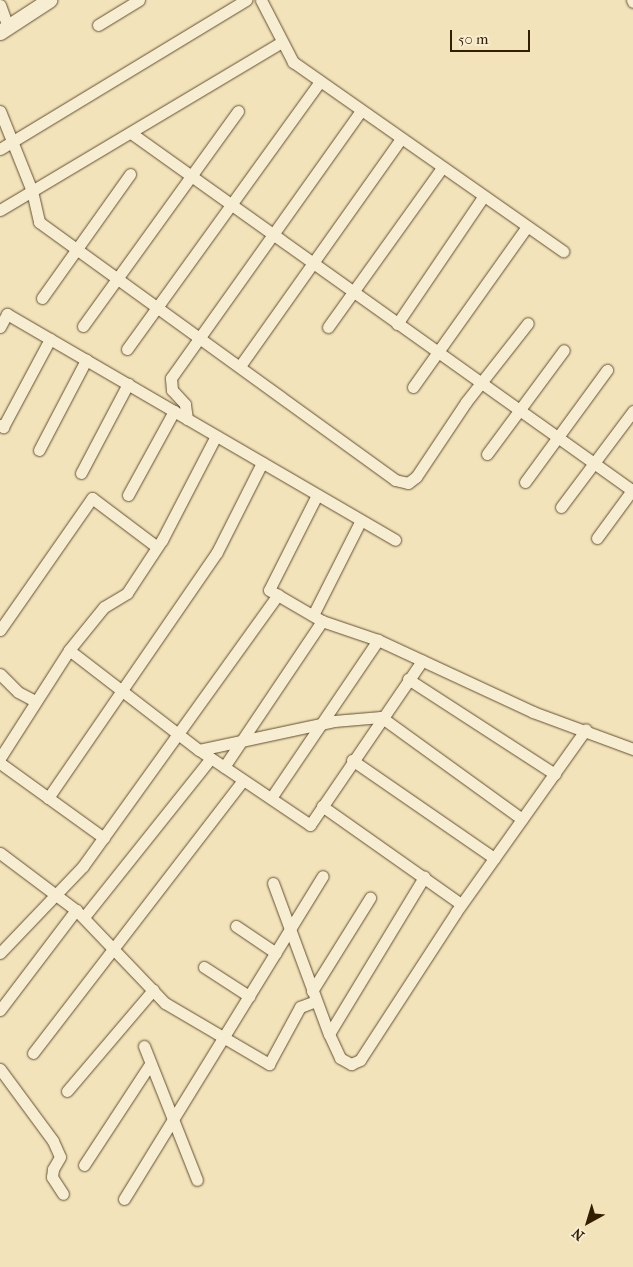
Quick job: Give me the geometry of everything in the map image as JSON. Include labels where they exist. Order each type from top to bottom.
[{"type":"street","points":[[0,5],[4,29],[49,0]]},
{"type":"street","points":[[98,25],[139,0]]},
{"type":"street","points":[[5,146],[246,0]]},
{"type":"street","points":[[262,0],[293,62],[526,228],[563,251]]},
{"type":"street","points":[[0,210],[282,42]]},
{"type":"street","points":[[128,349],[233,206],[320,81]]},
{"type":"street","points":[[187,419],[184,404],[172,390],[171,378],[362,110]]},
{"type":"street","points":[[0,111],[5,146],[32,191],[39,222],[395,480],[408,483],[416,477],[466,402],[528,323]]},
{"type":"street","points":[[83,326],[238,112]]},
{"type":"street","points":[[131,133],[354,292],[436,354],[633,490],[597,538]]},
{"type":"street","points":[[240,366],[401,139]]},
{"type":"street","points":[[328,327],[442,168]]},
{"type":"street","points":[[42,298],[78,250],[130,174]]},
{"type":"street","points":[[397,324],[483,197]]},
{"type":"street","points":[[412,387],[526,228]]},
{"type":"street","points":[[0,327],[7,314],[395,540]]},
{"type":"street","points":[[0,425],[2,426],[50,339]]},
{"type":"street","points":[[487,454],[564,350]]},
{"type":"street","points":[[39,450],[86,360]]},
{"type":"street","points":[[525,482],[607,370]]},
{"type":"street","points":[[80,472],[128,384]]},
{"type":"street","points":[[128,495],[174,411]]},
{"type":"street","points":[[561,508],[633,411]]},
{"type":"street","points":[[0,758],[69,650],[104,607],[127,593],[157,547],[216,436]]},
{"type":"street","points":[[48,798],[217,552],[262,463]]},
{"type":"street","points":[[317,495],[269,590],[318,618],[378,640],[533,712],[586,729],[633,749]]},
{"type":"street","points":[[0,630],[92,498],[157,547]]},
{"type":"street","points":[[224,767],[241,743],[318,618],[361,520]]},
{"type":"street","points":[[2,947],[58,894],[104,838],[278,595]]},
{"type":"street","points":[[270,798],[378,640]]},
{"type":"street","points":[[69,650],[121,692],[199,750],[310,825],[380,717],[422,661]]},
{"type":"street","points":[[0,674],[18,692],[35,701]]},
{"type":"street","points":[[408,679],[555,774]]},
{"type":"street","points":[[199,750],[241,743],[321,723],[380,717],[522,819]]},
{"type":"street","points":[[273,883],[328,1034],[340,1058],[351,1064],[360,1060],[461,904],[586,729]]},
{"type":"street","points":[[0,1010],[211,758]]},
{"type":"street","points":[[352,760],[494,858]]},
{"type":"street","points":[[0,763],[104,838]]},
{"type":"street","points":[[33,1053],[243,780]]},
{"type":"street","points":[[322,806],[461,904]]},
{"type":"street","points":[[0,853],[58,894],[80,914],[165,1003],[223,1040],[269,1064],[300,1007],[314,996],[370,898]]},
{"type":"street","points":[[124,1199],[172,1124],[323,876]]},
{"type":"street","points":[[328,1034],[424,877]]},
{"type":"street","points":[[236,926],[276,952]]},
{"type":"street","points":[[204,967],[249,996]]},
{"type":"street","points":[[68,1091],[152,990]]},
{"type":"street","points":[[144,1046],[172,1124],[197,1180]]},
{"type":"street","points":[[84,1164],[150,1064]]},
{"type":"street","points":[[0,1069],[53,1141],[60,1157],[53,1169],[52,1177],[63,1194]]}]
